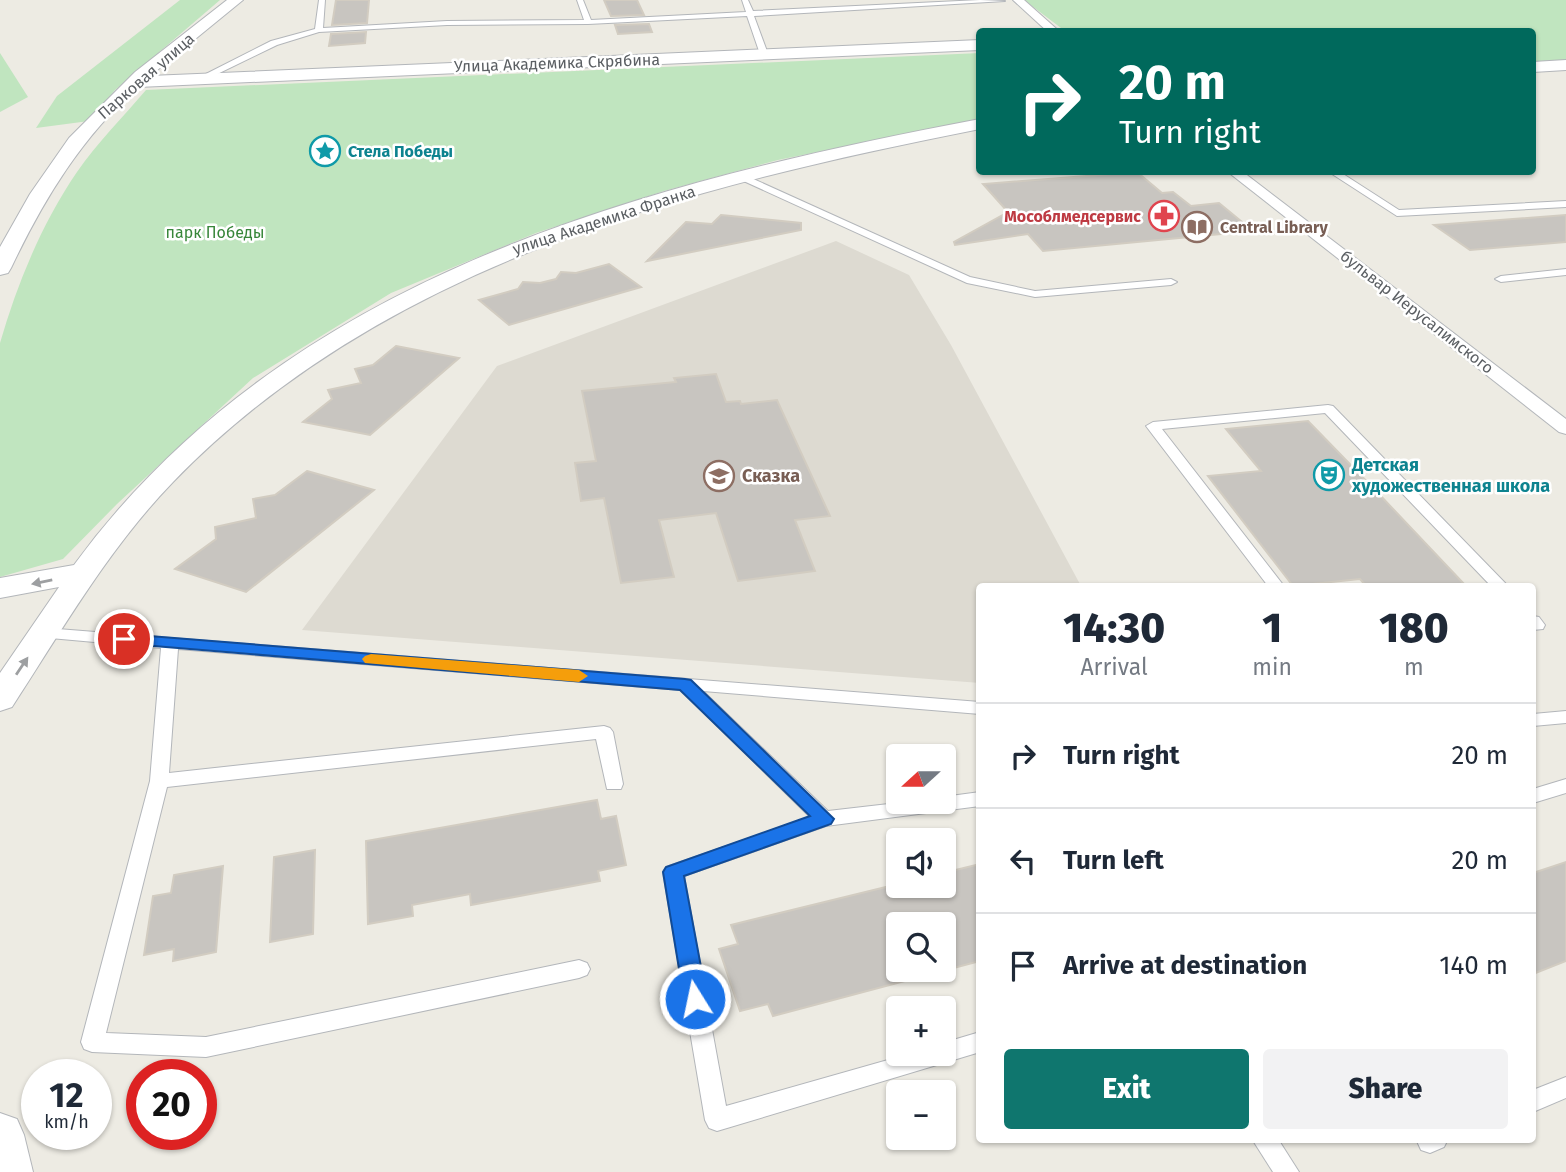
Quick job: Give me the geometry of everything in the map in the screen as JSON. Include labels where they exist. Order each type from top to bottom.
[{"type":"street","name":"Парковая улица","points":[[0,268],[54,172],[88,127],[134,82],[236,0]]},
{"type":"street","points":[[1018,0],[1050,28]]},
{"type":"street","name":"Улица Академика Скрябина","points":[[134,82],[976,45]]},
{"type":"street","points":[[1536,67],[1566,65]]},
{"type":"street","name":"улица Академика Франка","points":[[0,699],[83,573],[114,531],[164,475],[225,417],[282,372],[355,326],[418,292],[563,230],[740,176],[894,140],[976,125]]},
{"type":"street","name":"бульвар Иерусалимского","points":[[1239,175],[1566,428]]},
{"type":"street","points":[[0,588],[83,573]]},
{"type":"street","points":[[0,1135],[8,1172]]},
{"type":"lane","points":[[319,30],[322,0]]},
{"type":"lane","points":[[580,0],[588,22]]},
{"type":"lane","points":[[745,0],[764,54]]},
{"type":"lane","points":[[202,78],[274,43],[319,30],[447,23],[588,22],[1002,1]]},
{"type":"lane","points":[[1339,175],[1397,213],[1566,204]]},
{"type":"lane","points":[[740,176],[967,280],[1035,294],[1171,282]]},
{"type":"lane","points":[[1501,278],[1566,272]]},
{"type":"lane","points":[[1274,583],[1153,426],[1328,409],[1497,583]]},
{"type":"lane","points":[[44,633],[976,708]]},
{"type":"lane","points":[[170,643],[159,781],[92,1042],[206,1046],[579,969]]},
{"type":"lane","points":[[685,684],[824,819]]},
{"type":"lane","points":[[1536,720],[1566,717]]},
{"type":"lane","points":[[159,781],[604,733],[614,784]]},
{"type":"lane","points":[[1536,795],[1566,786]]},
{"type":"lane","points":[[898,1066],[717,1120],[673,872],[824,819],[976,800]]},
{"type":"lane","points":[[956,1049],[976,1043]]},
{"type":"lane","points":[[1536,1100],[1566,1087]]},
{"type":"lane","points":[[1267,1143],[1287,1172]]},
{"type":"shaded area","name":"Сказка","points":[[836,241],[909,275],[951,345],[1079,583],[976,583],[976,683],[302,630],[497,366]]},
{"type":"green space","points":[[180,0],[220,0],[115,90],[89,121],[36,128],[57,96]]},
{"type":"green space","points":[[1024,0],[1566,0],[1566,60],[1536,63],[1536,28],[1061,28]]},
{"type":"green space","points":[[0,53],[28,97],[0,112]]},
{"type":"green space","name":"парк Победы","points":[[976,53],[976,120],[778,160],[664,191],[536,233],[391,293],[253,378],[117,504],[63,559],[0,577],[0,343],[32,254],[64,192],[93,151],[146,90]]},
{"type":"building","points":[[336,0],[369,0],[367,23],[332,25]]},
{"type":"building","points":[[604,0],[637,0],[644,15],[611,16]]},
{"type":"building","points":[[649,24],[652,32],[618,34],[615,25]]},
{"type":"building","points":[[366,32],[365,43],[329,46],[331,34]]},
{"type":"building","points":[[1098,175],[1141,175],[1162,193],[1173,192],[1191,206],[1219,203],[1253,231],[1043,251],[1028,234],[955,245],[954,242],[1008,212],[983,184]]},
{"type":"building","points":[[721,215],[801,223],[801,230],[647,261],[686,222],[712,224]]},
{"type":"building","points":[[1566,215],[1566,242],[1470,250],[1434,225]]},
{"type":"building","points":[[609,264],[641,287],[509,325],[479,300],[518,289],[523,282],[540,283],[556,279],[561,272],[576,273]]},
{"type":"building","points":[[396,346],[459,358],[370,435],[303,422],[332,399],[328,390],[361,383],[355,369],[373,365]]},
{"type":"building","points":[[716,374],[726,402],[740,401],[741,404],[777,400],[830,516],[795,520],[815,571],[738,581],[716,513],[659,520],[674,577],[621,583],[604,498],[581,501],[575,463],[596,461],[582,391],[676,382],[674,378]]},
{"type":"building","points":[[1308,421],[1463,583],[1363,583],[1360,579],[1291,583],[1208,476],[1261,471],[1226,429]]},
{"type":"building","points":[[307,471],[374,490],[246,592],[175,569],[216,539],[215,527],[256,518],[253,499],[275,495]]},
{"type":"building","points":[[597,800],[601,819],[616,816],[626,865],[598,871],[600,881],[471,905],[470,894],[412,905],[413,916],[368,924],[366,841]]},
{"type":"building","points":[[315,850],[313,934],[270,942],[274,857]]},
{"type":"building","points":[[1566,862],[1566,961],[1536,973],[1536,872]]},
{"type":"building","points":[[976,865],[976,962],[956,967],[956,912],[886,912],[886,982],[901,982],[773,1016],[768,1004],[740,1011],[719,949],[738,944],[731,925],[886,887],[886,898],[956,898],[956,870]]},
{"type":"building","points":[[223,866],[216,952],[173,961],[174,949],[144,955],[153,896],[171,893],[174,875]]},
{"type":"slow traffic","points":[[371,659],[579,676]]},
{"type":"place","name":"Стела Победы","points":[[325,151]]},
{"type":"place","name":"Мособлмедсервис","points":[[1164,216]]},
{"type":"place","name":"Central Library","points":[[1197,227]]},
{"type":"place","name":"Детская художественная школа","points":[[1329,475]]},
{"type":"place","name":"Сказка","points":[[719,476]]},
{"type":"route","points":[[124,639],[685,684],[824,819],[673,872],[695,999]]}]
